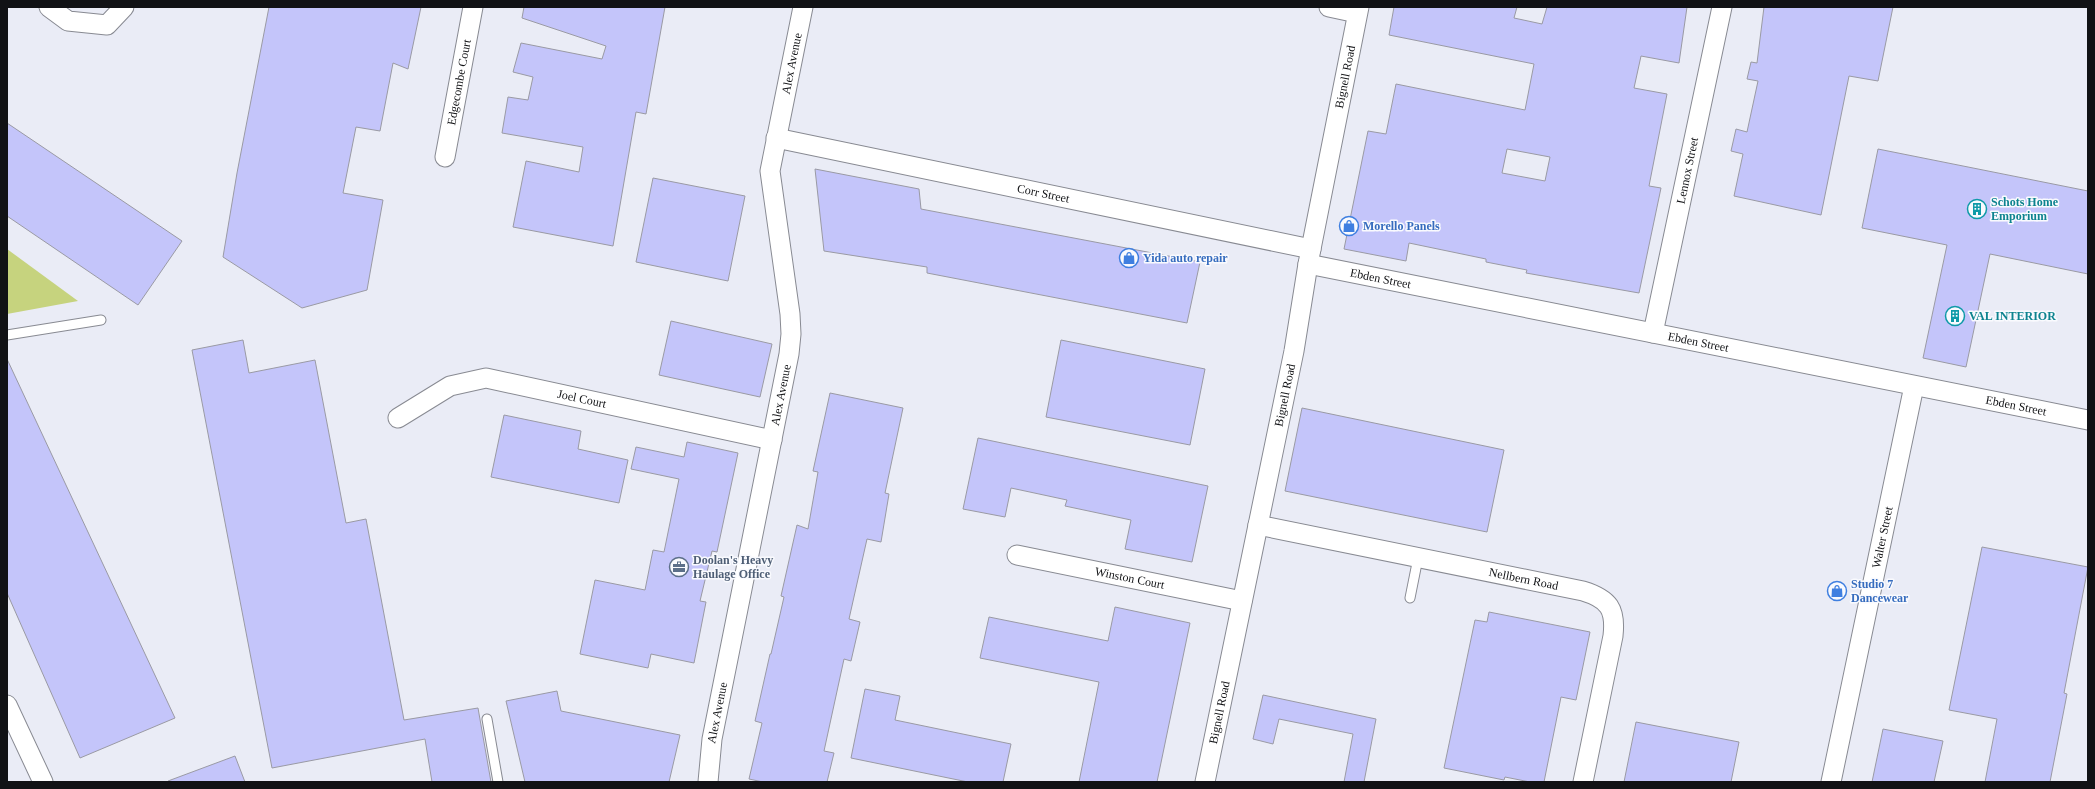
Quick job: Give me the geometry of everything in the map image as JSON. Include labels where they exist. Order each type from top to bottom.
[{"type":"street","points":[[49,7],[68,21],[107,25],[124,7]]},
{"type":"street","name":"Edgecombe Court","points":[[445,157],[473,7]]},
{"type":"street","name":"Alex Avenue","points":[[708,782],[712,739],[792,334],[770,171],[803,7]]},
{"type":"street","points":[[1329,7],[1358,10]]},
{"type":"street","name":"Lennox Street","points":[[1653,333],[1722,7]]},
{"type":"street","name":"Bignell Road","points":[[1205,782],[1294,351],[1309,257],[1358,10]]},
{"type":"street","name":"Corr Street","points":[[776,138],[1309,257]]},
{"type":"street","name":"Ebden Street","points":[[1309,257],[1653,333],[2088,420]]},
{"type":"street","name":"Joel Court","points":[[398,418],[450,386],[486,378],[772,440]]},
{"type":"street","name":"Walter Street","points":[[1831,782],[1914,386]]},
{"type":"street","name":"Nellbern Road","points":[[1258,525],[1583,591],[1606,601],[1614,615],[1614,630],[1583,782]]},
{"type":"street","name":"Winston Court","points":[[1017,555],[1242,601]]},
{"type":"street","points":[[7,705],[13,733],[43,782]]},
{"type":"lane","points":[[7,335],[101,320]]},
{"type":"lane","points":[[1410,598],[1418,558]]},
{"type":"lane","points":[[487,719],[498,782]]},
{"type":"green space","points":[[7,249],[78,301],[7,314]]},
{"type":"building","points":[[269,7],[421,7],[408,69],[393,63],[380,131],[356,127],[343,193],[383,200],[367,290],[302,308],[223,257],[237,173]]},
{"type":"building","points":[[524,7],[665,7],[646,114],[636,112],[613,246],[513,227],[526,161],[579,172],[583,147],[502,133],[508,97],[528,100],[533,77],[513,72],[521,43],[602,59],[606,46],[522,18]]},
{"type":"building","points":[[1394,7],[1517,7],[1514,18],[1542,24],[1547,7],[1687,7],[1679,63],[1641,56],[1634,88],[1667,94],[1649,186],[1661,188],[1639,293],[1526,273],[1527,270],[1486,262],[1486,259],[1409,243],[1406,261],[1344,249],[1368,131],[1386,134],[1396,84],[1525,110],[1534,64],[1389,35]],"holes":[[[1507,149],[1550,157],[1545,181],[1502,173]]]},
{"type":"building","points":[[1764,7],[1893,7],[1878,81],[1849,76],[1821,215],[1734,196],[1743,154],[1731,151],[1736,129],[1747,132],[1758,81],[1747,79],[1751,62],[1757,63]]},
{"type":"building","points":[[7,123],[182,241],[138,305],[7,216]]},
{"type":"building","name":"Schots Home Emporium","points":[[1878,149],[2088,191],[2088,274],[1990,254],[1966,367],[1923,358],[1947,245],[1862,228]]},
{"type":"building","points":[[815,169],[919,189],[921,209],[1200,262],[1187,323],[927,273],[927,267],[824,251]]},
{"type":"building","points":[[653,178],[745,196],[728,281],[636,262]]},
{"type":"building","points":[[671,321],[772,344],[760,397],[659,375]]},
{"type":"building","points":[[243,340],[249,373],[315,360],[346,523],[366,519],[404,720],[478,708],[491,782],[432,782],[425,739],[272,768],[192,350]]},
{"type":"building","points":[[1061,340],[1205,369],[1190,445],[1046,417]]},
{"type":"building","points":[[7,359],[175,718],[80,758],[7,593]]},
{"type":"building","points":[[830,393],[903,408],[885,493],[889,494],[881,542],[867,539],[849,619],[860,622],[851,661],[844,659],[824,751],[834,753],[827,782],[763,782],[749,779],[762,723],[755,721],[784,597],[781,596],[797,525],[808,529],[818,472],[813,471]]},
{"type":"building","points":[[1302,408],[1504,450],[1487,532],[1285,491]]},
{"type":"building","points":[[504,415],[581,431],[578,449],[628,460],[619,503],[491,477]]},
{"type":"building","points":[[978,438],[1208,486],[1192,562],[1125,549],[1131,520],[1065,506],[1067,500],[1011,488],[1005,517],[963,509]]},
{"type":"building","points":[[687,442],[738,453],[717,552],[712,551],[700,601],[706,602],[694,663],[651,654],[648,668],[580,654],[595,580],[645,590],[653,550],[664,552],[679,479],[631,469],[636,447],[684,457]]},
{"type":"building","points":[[1982,547],[2088,567],[2064,693],[2067,694],[2050,782],[1985,782],[1997,719],[1949,710]]},
{"type":"building","points":[[1115,607],[1190,623],[1157,782],[1079,782],[1099,682],[980,658],[989,617],[1108,641]]},
{"type":"building","points":[[1489,612],[1590,632],[1576,700],[1561,697],[1544,782],[1530,782],[1505,777],[1504,780],[1444,768],[1475,620],[1487,622]]},
{"type":"building","points":[[865,689],[900,696],[895,720],[1011,744],[1003,782],[968,782],[851,758]]},
{"type":"building","points":[[557,691],[561,711],[680,735],[669,782],[525,782],[506,701]]},
{"type":"building","points":[[1263,695],[1376,719],[1364,782],[1344,782],[1353,734],[1279,719],[1273,744],[1253,739]]},
{"type":"building","points":[[1636,722],[1739,742],[1731,782],[1624,782]]},
{"type":"building","points":[[1883,729],[1943,741],[1934,782],[1872,782]]},
{"type":"building","points":[[235,756],[245,782],[168,782],[168,781]]},
{"type":"place","name":"Schots Home Emporium","points":[[1977,209]]},
{"type":"place","name":"Morello Panels","points":[[1349,226]]},
{"type":"place","name":"Yida auto repair","points":[[1129,258]]},
{"type":"place","name":"VAL INTERIOR","points":[[1955,316]]},
{"type":"place","name":"Doolan's Heavy Haulage Office","points":[[679,567]]},
{"type":"place","name":"Studio 7 Dancewear","points":[[1837,591]]}]
